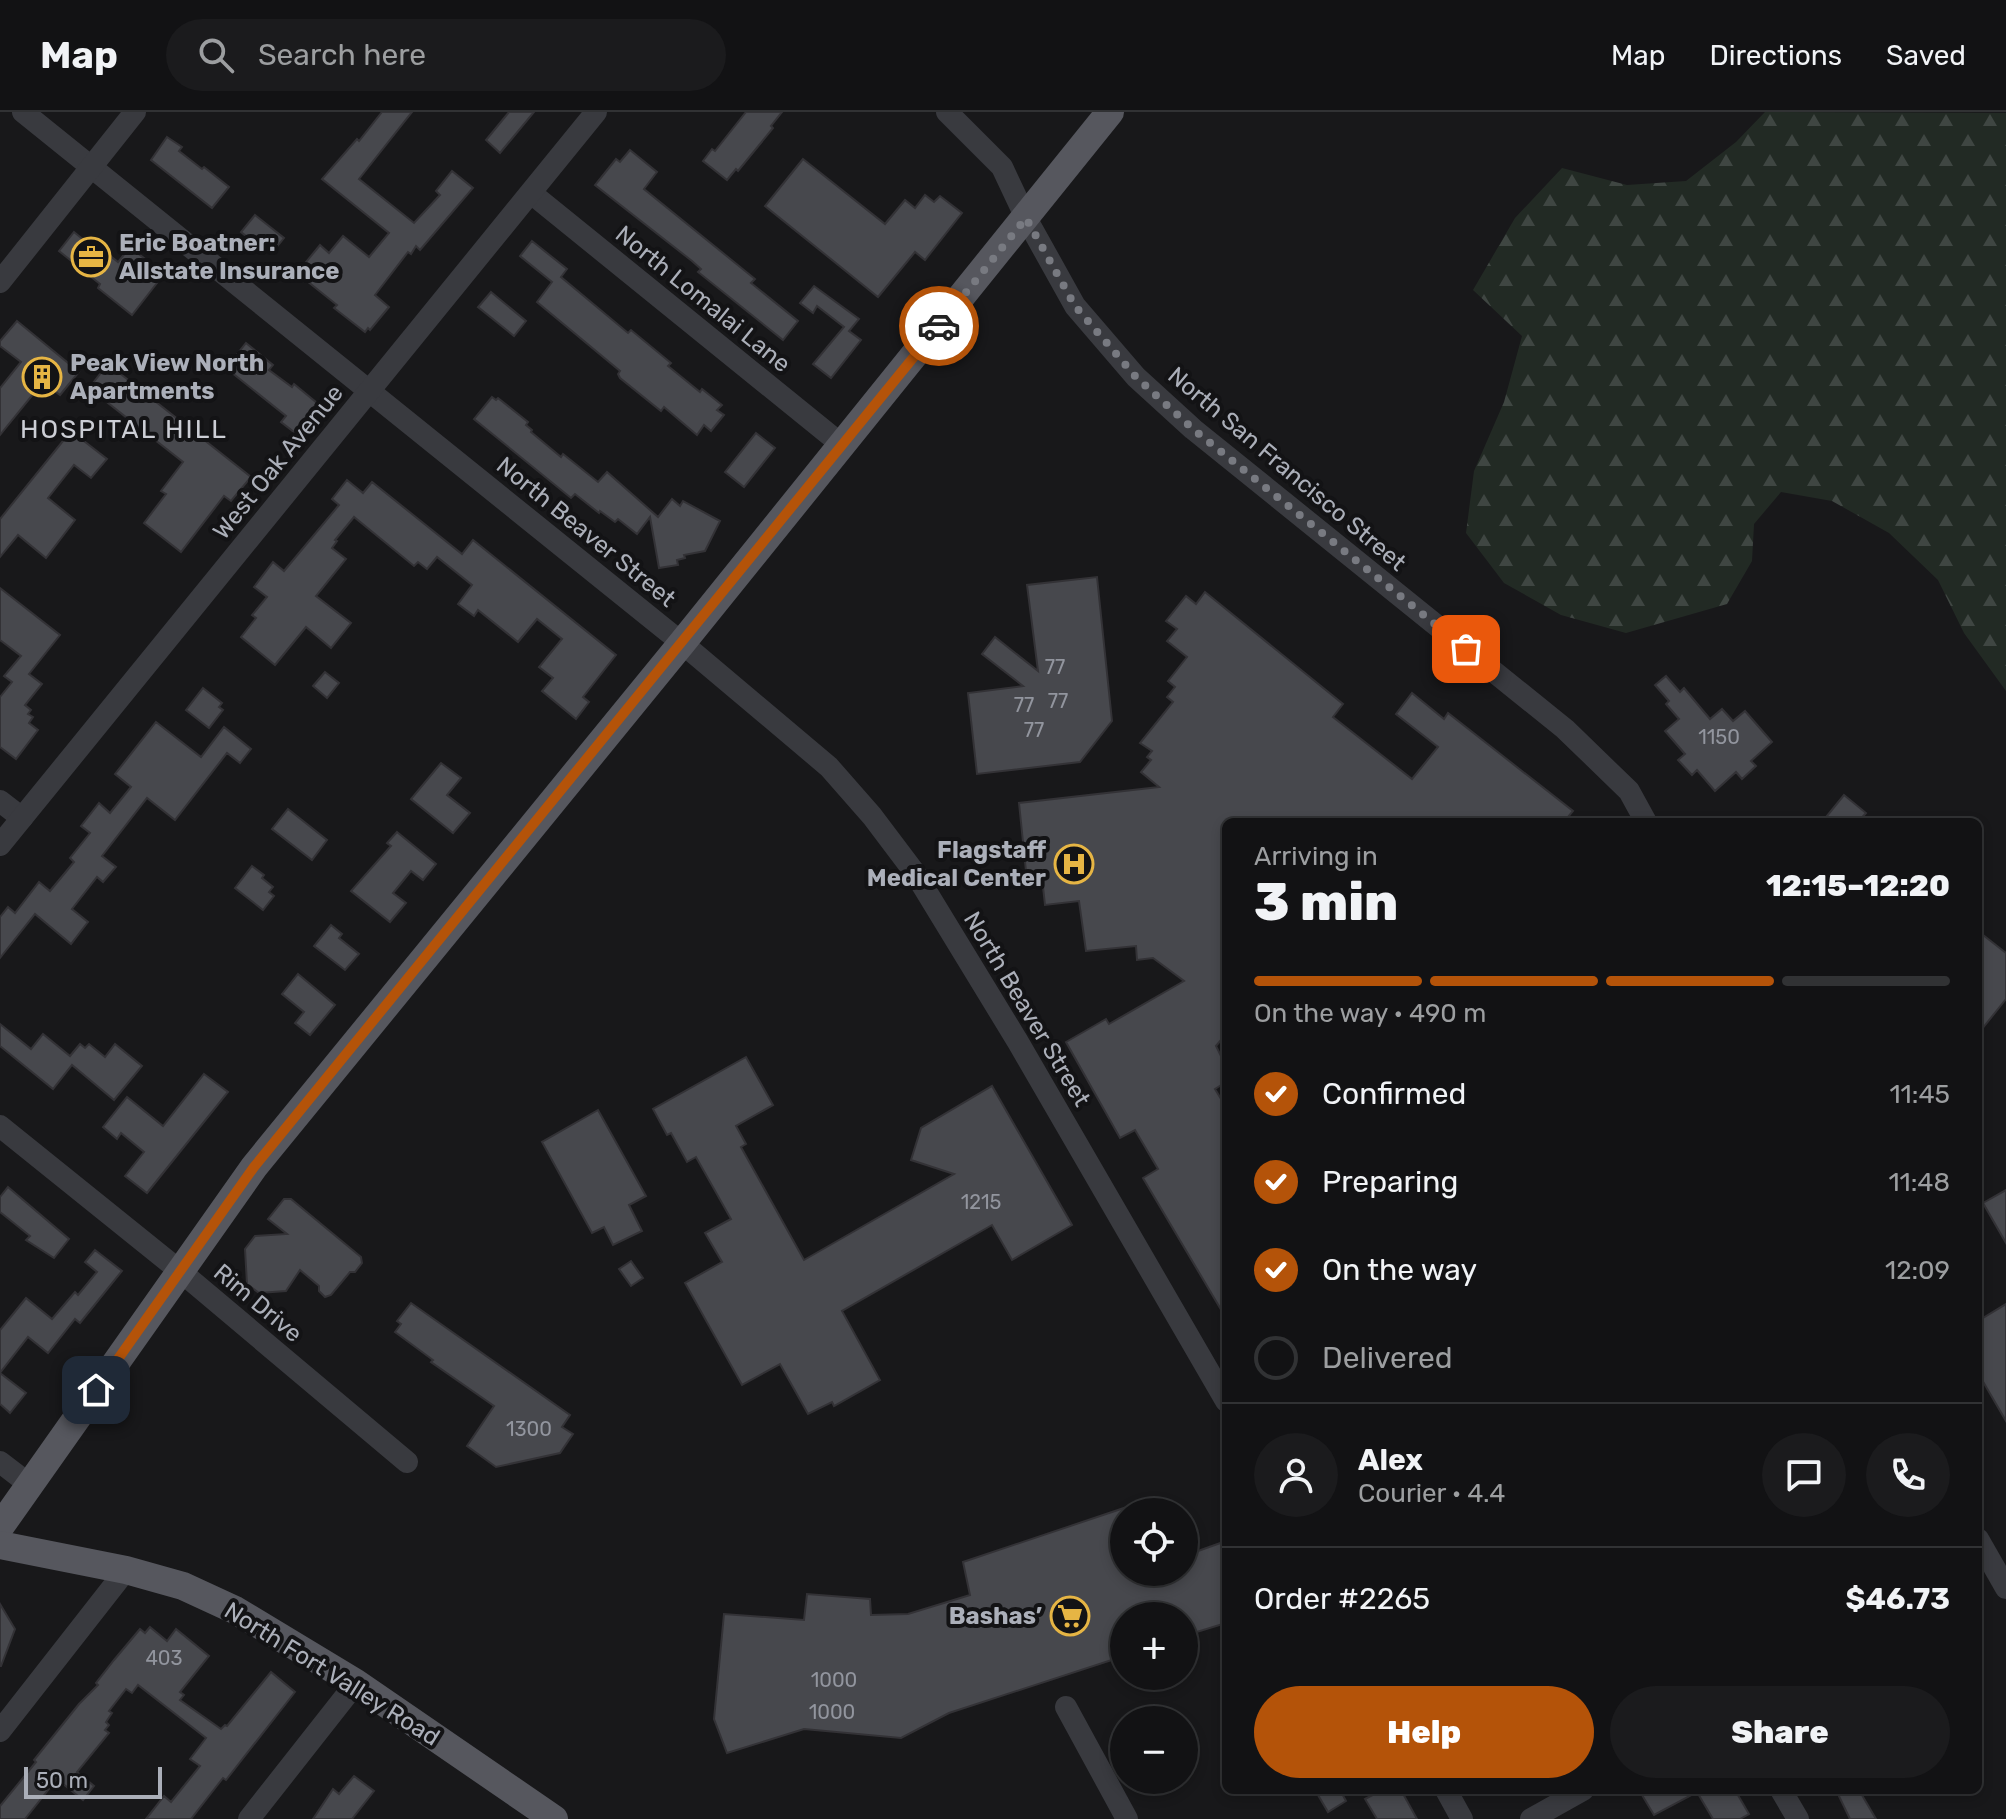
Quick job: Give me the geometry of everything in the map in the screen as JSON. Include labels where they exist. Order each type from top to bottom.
[{"type":"main road","points":[[0,1527],[254,1167],[1110,112]]},
{"type":"main road","name":"North Fort Valley Road","points":[[0,1545],[126,1570],[183,1586],[235,1610],[356,1683],[554,1819]]},
{"type":"street","name":"North Beaver Street","points":[[23,112],[682,643],[829,767],[872,816],[915,873],[1018,1042],[1222,1394]]},
{"type":"street","points":[[0,282],[135,112]]},
{"type":"street","name":"West Oak Avenue","points":[[0,845],[596,112]]},
{"type":"street","name":"North San Francisco Street","points":[[947,112],[1002,167],[1026,218],[1075,306],[1136,377],[1193,429],[1565,729],[1629,791],[1644,818]]},
{"type":"street","name":"North Lomalai Lane","points":[[531,193],[842,445]]},
{"type":"street","points":[[0,801],[22,818]]},
{"type":"street","name":"Rim Drive","points":[[0,1126],[180,1271],[407,1462]]},
{"type":"street","points":[[0,1462],[30,1485]]},
{"type":"street","points":[[1988,1554],[2006,1588]]},
{"type":"street","points":[[0,1731],[126,1570]]},
{"type":"street","points":[[249,1819],[356,1683]]},
{"type":"street","points":[[1066,1707],[1127,1819]]},
{"type":"street","points":[[1448,1794],[1462,1819]]},
{"type":"street","points":[[1531,1819],[1576,1794]]},
{"type":"street","points":[[1783,1794],[1798,1819]]},
{"type":"green space","points":[[1765,112],[2006,113],[2006,691],[1964,633],[1938,580],[1889,533],[1832,501],[1781,492],[1754,524],[1752,561],[1727,604],[1626,633],[1561,615],[1504,583],[1466,533],[1474,471],[1504,402],[1522,336],[1473,290],[1515,218],[1562,168],[1627,185],[1686,181],[1736,142]]},
{"type":"building","points":[[382,112],[412,112],[359,179],[414,223],[440,195],[436,191],[452,171],[473,188],[420,250],[416,246],[411,254],[408,252],[375,295],[389,307],[365,332],[297,273],[320,245],[329,253],[343,236],[369,257],[389,233],[322,179]]},
{"type":"building","points":[[509,112],[534,112],[500,153],[486,140]]},
{"type":"building","points":[[746,112],[782,112],[771,126],[773,128],[727,180],[703,161],[712,149],[715,151]]},
{"type":"building","points":[[167,137],[182,147],[179,151],[229,187],[212,208],[151,160]]},
{"type":"building","points":[[630,150],[657,172],[644,189],[755,279],[751,283],[798,321],[783,340],[698,272],[701,269],[692,261],[595,185],[616,159],[620,162]]},
{"type":"building","points":[[803,159],[885,224],[905,200],[915,208],[925,195],[934,202],[940,196],[962,213],[925,260],[915,252],[878,297],[765,206]]},
{"type":"building","points":[[255,215],[284,238],[272,253],[241,232]]},
{"type":"building","points":[[74,232],[118,262],[130,247],[164,274],[132,315],[59,251]]},
{"type":"building","points":[[532,241],[567,269],[561,277],[628,333],[631,330],[671,363],[668,366],[700,392],[702,389],[722,405],[717,410],[724,415],[711,431],[704,425],[697,435],[664,407],[661,411],[620,378],[620,371],[537,302],[552,282],[520,256]]},
{"type":"building","points":[[814,286],[859,319],[849,331],[861,340],[831,378],[813,364],[844,327],[817,306],[813,313],[800,303]]},
{"type":"building","points":[[491,292],[526,321],[514,336],[478,307]]},
{"type":"building","name":"Peak View North Apartments","points":[[17,321],[79,372],[60,395],[43,382],[0,435],[0,388],[21,362],[0,346],[0,341]]},
{"type":"building","points":[[246,343],[273,365],[269,370],[292,387],[294,384],[317,403],[294,432],[281,422],[286,416],[226,368]]},
{"type":"building","points":[[108,364],[251,477],[231,501],[224,496],[181,552],[144,523],[166,494],[161,491],[183,462],[89,388]]},
{"type":"building","points":[[492,397],[498,398],[528,422],[526,425],[531,432],[561,457],[563,454],[598,482],[607,472],[658,517],[672,499],[680,506],[683,501],[720,521],[705,551],[684,555],[685,558],[677,560],[678,565],[659,568],[650,517],[637,534],[618,519],[615,522],[599,513],[575,494],[571,498],[474,419]]},
{"type":"building","points":[[71,431],[107,459],[91,478],[74,465],[48,498],[75,520],[46,558],[18,535],[0,557],[0,519]]},
{"type":"building","points":[[756,433],[775,448],[744,487],[725,472]]},
{"type":"building","points":[[347,480],[363,493],[372,482],[462,554],[473,540],[616,655],[583,697],[589,702],[576,719],[542,691],[553,678],[539,667],[562,639],[537,619],[518,642],[478,610],[474,616],[458,604],[472,585],[437,557],[427,569],[418,562],[414,566],[354,517],[332,548],[346,559],[316,596],[351,623],[331,648],[306,627],[275,665],[241,637],[256,618],[252,615],[267,597],[254,587],[273,562],[284,571],[339,505],[332,499]]},
{"type":"building","points":[[1097,577],[1112,721],[1080,762],[977,774],[968,693],[1023,686],[982,654],[995,637],[1038,671],[1027,585]]},
{"type":"building","points":[[0,588],[60,635],[29,674],[42,684],[25,705],[31,710],[28,714],[33,717],[29,723],[38,730],[16,759],[0,747],[0,697],[12,682],[4,676],[21,656],[0,640]]},
{"type":"building","name":"Flagstaff Medical Center","points":[[1205,592],[1343,704],[1333,717],[1412,779],[1438,747],[1396,714],[1412,693],[1444,719],[1448,713],[1573,811],[1567,818],[1222,818],[1222,1039],[1216,1046],[1222,1058],[1222,1085],[1215,1089],[1222,1100],[1222,1311],[1143,1178],[1158,1169],[1135,1130],[1120,1138],[1066,1042],[1106,1019],[1109,1024],[1184,981],[1153,958],[1137,960],[1136,946],[1086,951],[1079,901],[1045,905],[1043,887],[1036,888],[1035,879],[1027,881],[1019,803],[1159,787],[1141,772],[1151,760],[1147,757],[1152,751],[1140,743],[1173,702],[1167,697],[1175,687],[1168,681],[1187,657],[1167,641],[1177,629],[1166,621],[1186,596],[1196,604]]},
{"type":"building","points":[[325,672],[339,683],[327,698],[313,686]]},
{"type":"building","points":[[1666,676],[1680,692],[1684,688],[1710,719],[1722,709],[1733,721],[1745,711],[1772,742],[1751,761],[1756,766],[1742,779],[1736,772],[1715,791],[1697,770],[1692,775],[1678,760],[1685,754],[1665,731],[1679,719],[1655,685]]},
{"type":"building","points":[[203,688],[222,703],[219,707],[223,710],[209,728],[186,710]]},
{"type":"building","points":[[156,722],[201,757],[224,727],[251,749],[240,763],[227,753],[175,820],[147,798],[102,856],[116,867],[103,882],[97,877],[72,909],[88,922],[71,944],[35,914],[0,958],[0,917],[8,907],[15,913],[39,882],[50,891],[74,862],[70,858],[90,833],[81,826],[99,803],[110,813],[131,787],[115,774]]},
{"type":"building","points":[[441,763],[461,778],[447,795],[470,813],[453,833],[411,799]]},
{"type":"building","points":[[1844,795],[1866,813],[1862,818],[1825,818]]},
{"type":"building","points":[[288,809],[327,840],[312,860],[272,829]]},
{"type":"building","points":[[397,832],[436,864],[423,880],[411,871],[393,893],[406,903],[390,922],[351,891],[391,846],[387,843]]},
{"type":"building","points":[[252,866],[273,887],[269,892],[274,896],[263,910],[235,888]]},
{"type":"building","points":[[331,925],[342,934],[339,938],[359,954],[345,970],[314,946]]},
{"type":"building","points":[[1982,934],[2006,953],[2006,999],[1982,1029]]},
{"type":"building","points":[[298,974],[335,1005],[310,1035],[295,1023],[304,1012],[282,994]]},
{"type":"building","points":[[0,1024],[31,1049],[43,1034],[70,1056],[80,1044],[85,1048],[89,1044],[105,1057],[115,1044],[142,1066],[114,1100],[72,1065],[53,1089],[0,1046]]},
{"type":"building","points":[[746,1057],[773,1105],[736,1126],[746,1144],[741,1147],[804,1260],[954,1174],[911,1160],[921,1128],[992,1086],[1072,1225],[1012,1260],[992,1225],[842,1311],[880,1380],[834,1406],[832,1402],[808,1414],[780,1364],[742,1385],[685,1283],[722,1262],[705,1233],[731,1219],[696,1157],[687,1162],[653,1109]]},
{"type":"building","points":[[204,1074],[228,1092],[147,1193],[125,1176],[144,1152],[121,1133],[117,1139],[103,1127],[127,1097],[163,1126]]},
{"type":"building","points":[[598,1110],[646,1196],[629,1205],[642,1231],[613,1245],[604,1227],[592,1233],[542,1142]]},
{"type":"building","points":[[8,1187],[69,1239],[54,1258],[26,1240],[30,1236],[0,1212],[0,1197]]},
{"type":"building","points":[[2006,1190],[2006,1243],[1983,1203]]},
{"type":"building","points":[[284,1199],[291,1199],[361,1257],[362,1263],[355,1272],[350,1272],[331,1295],[325,1297],[319,1286],[300,1270],[286,1291],[259,1293],[247,1284],[245,1249],[255,1236],[287,1234],[268,1219]]},
{"type":"building","points":[[95,1250],[122,1271],[80,1323],[75,1319],[48,1353],[28,1337],[0,1373],[0,1330],[26,1298],[52,1319],[97,1272],[85,1262]]},
{"type":"building","points":[[631,1261],[643,1278],[631,1286],[619,1269]]},
{"type":"building","points":[[411,1303],[570,1415],[562,1427],[573,1434],[560,1453],[496,1467],[467,1446],[494,1406],[431,1362],[433,1360],[395,1332],[401,1324],[397,1321]]},
{"type":"building","points":[[2006,1304],[2006,1421],[1982,1380],[1982,1319]]},
{"type":"building","points":[[0,1373],[26,1393],[10,1413],[0,1404]]},
{"type":"building","points":[[1110,1513],[1110,1586],[1198,1586],[1198,1551],[1222,1542],[1222,1624],[1198,1632],[1198,1602],[1110,1602],[1110,1661],[949,1713],[901,1738],[804,1729],[727,1753],[714,1719],[724,1614],[804,1620],[807,1594],[870,1599],[871,1615],[908,1614],[970,1595],[963,1562]]},
{"type":"building","points":[[0,1604],[15,1629],[1,1666],[0,1666]]},
{"type":"building","points":[[150,1627],[167,1641],[176,1629],[209,1656],[180,1692],[184,1695],[180,1700],[221,1729],[227,1726],[271,1672],[295,1692],[191,1819],[146,1819],[164,1796],[171,1802],[200,1766],[190,1759],[206,1738],[138,1685],[132,1693],[126,1689],[109,1711],[112,1713],[105,1730],[109,1733],[77,1772],[94,1786],[83,1800],[57,1779],[25,1819],[0,1819],[0,1806],[36,1762],[34,1760],[98,1685],[96,1683],[140,1629],[145,1633]]},
{"type":"building","points":[[354,1776],[374,1791],[352,1819],[313,1819],[333,1789],[339,1794]]},
{"type":"building","points":[[1317,1794],[1342,1794],[1346,1801],[1328,1812]]},
{"type":"building","points":[[1374,1794],[1403,1794],[1417,1819],[1377,1819],[1365,1799]]},
{"type":"building","points":[[1641,1794],[1693,1794],[1654,1815]]},
{"type":"building","points":[[1698,1794],[1737,1794],[1749,1814],[1740,1819],[1713,1819]]},
{"type":"building","points":[[1838,1794],[1861,1794],[1876,1819],[1850,1819]]},
{"type":"way so far","points":[[939,326],[1026,218],[1075,306],[1136,377],[1193,429],[1466,649]]},
{"type":"place","name":"Eric Boatner: Allstate Insurance","points":[[91,257]]},
{"type":"place","name":"Peak View North Apartments","points":[[42,377]]},
{"type":"place","name":"Flagstaff Medical Center","points":[[1074,864]]},
{"type":"place","name":"Bashas’","points":[[1070,1616]]},
{"type":"district","name":"HOSPITAL HILL","points":[[124,429]]},
{"type":"route","points":[[96,1390],[254,1167],[939,326]]}]
